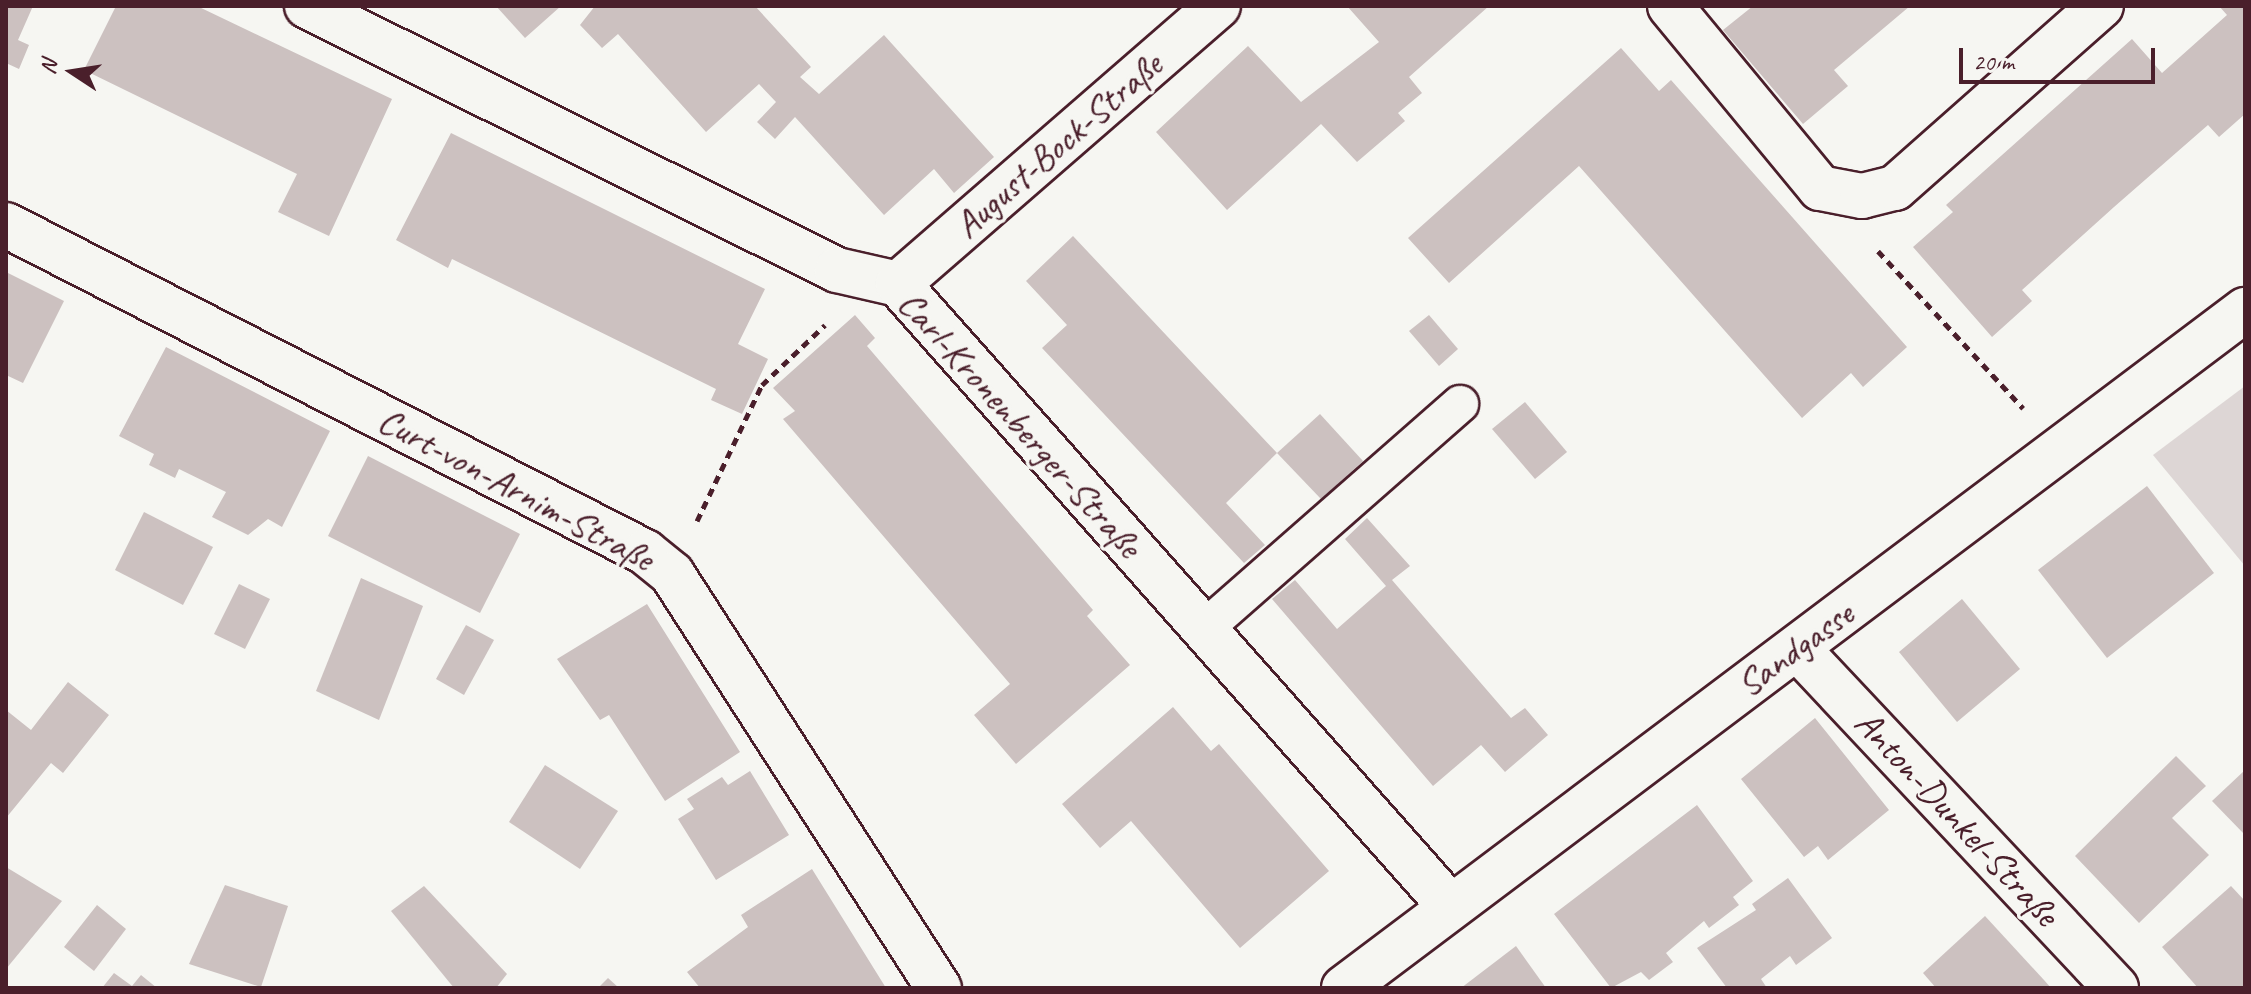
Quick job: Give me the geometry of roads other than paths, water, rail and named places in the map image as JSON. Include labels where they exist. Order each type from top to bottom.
[{"type":"street","name":"Carl-Kronenberger-Straße","points":[[307,6],[837,270],[885,282],[1204,629],[1451,907]]},
{"type":"street","name":"August-Bock-Straße","points":[[885,282],[1218,6]]},
{"type":"street","points":[[1673,7],[1820,188],[1862,196],[1895,188],[2101,6]]},
{"type":"street","name":"Curt-von-Arnim-Straße","points":[[6,225],[645,552],[672,574],[939,988]]},
{"type":"street","name":"Sandgasse","points":[[1344,988],[2245,310]]},
{"type":"street","name":"Anton-Dunkel-Straße","points":[[1797,648],[2116,988]]},
{"type":"lane","points":[[1204,629],[1460,404]]}]
